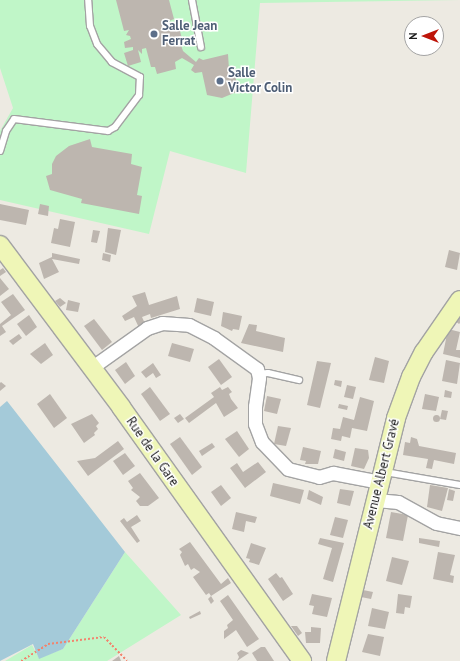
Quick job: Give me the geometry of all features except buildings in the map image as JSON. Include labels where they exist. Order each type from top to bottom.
[{"type":"main road","name":"Rue de la Gare","points":[[0,244],[302,661]]},
{"type":"main road","name":"Avenue Albert Gravé","points":[[336,661],[396,418],[411,377],[439,329],[460,300]]},
{"type":"street","points":[[91,368],[147,328],[175,323],[189,325],[214,338],[257,369],[255,424],[262,442],[274,457],[288,469],[319,477],[333,473],[382,477]]},
{"type":"street","points":[[376,500],[398,502],[436,523],[460,528]]},
{"type":"lane","points":[[0,151],[6,131],[14,119],[108,131],[115,127],[139,94],[140,77],[112,62],[97,44],[90,26],[88,0]]},
{"type":"lane","points":[[192,0],[201,47]]},
{"type":"lane","points":[[258,374],[268,372],[299,380]]},
{"type":"lane","points":[[382,477],[460,485]]},
{"type":"path","points":[[20,661],[48,644],[104,637],[127,661]]},
{"type":"green space","points":[[0,0],[460,0],[260,3],[246,173],[170,151],[149,234],[0,200],[0,131],[13,108],[0,68]]},
{"type":"green space","points":[[125,552],[181,615],[107,661],[5,661],[32,645],[39,658],[63,649]]},
{"type":"water","points":[[7,401],[125,552],[63,649],[39,659],[33,644],[0,661],[0,407]]},
{"type":"place","name":"Salle Jean Ferrat","points":[[154,34]]},
{"type":"place","name":"Salle Victor Colin","points":[[220,81]]}]
